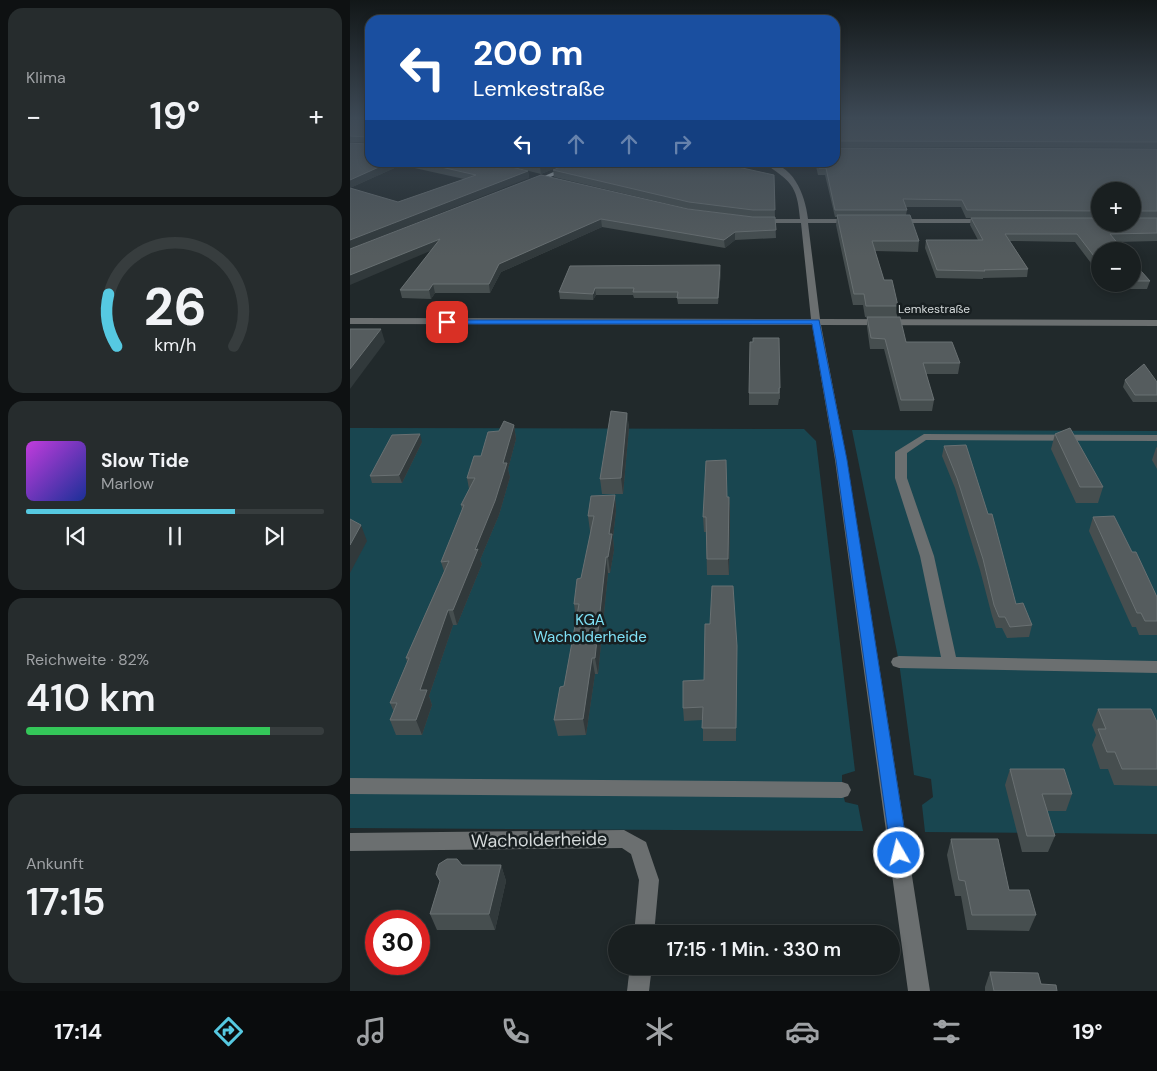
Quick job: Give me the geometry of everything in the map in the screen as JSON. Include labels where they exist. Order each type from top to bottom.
[{"type":"main road","points":[[524,186],[571,167]]},
{"type":"street","points":[[775,167],[797,185],[802,200],[816,322],[841,460],[919,991]]},
{"type":"street","points":[[530,176],[556,182]]},
{"type":"street","points":[[753,221],[862,221]]},
{"type":"street","points":[[892,221],[999,222]]},
{"type":"street","name":"Lemkestraße","points":[[350,322],[1157,322]]},
{"type":"street","points":[[950,663],[927,556],[901,478],[901,452],[924,437],[1157,438]]},
{"type":"street","points":[[900,662],[1157,667]]},
{"type":"street","points":[[350,786],[842,790]]},
{"type":"street","name":"Wacholderheide","points":[[350,842],[624,839],[639,848],[649,880],[645,925]]},
{"type":"street","points":[[638,991],[640,975]]},
{"type":"green space","name":"KGA Wacholderheide","points":[[350,428],[804,429],[816,441],[855,771],[842,775],[842,790],[845,802],[858,805],[863,831],[350,828]]},
{"type":"green space","points":[[852,430],[1157,431],[1157,834],[925,832],[922,805],[933,797],[931,779],[914,775],[899,662]]},
{"type":"building","points":[[350,163],[365,163],[365,167],[379,167],[350,180]]},
{"type":"building","points":[[840,163],[1157,163],[1157,211],[1141,211],[1141,182],[1091,182],[1091,211],[967,210],[962,200],[903,199],[907,210],[835,210],[826,168],[819,167],[840,167]]},
{"type":"building","points":[[441,167],[512,167],[528,171],[350,240],[350,188],[398,202],[476,175]]},
{"type":"building","points":[[560,167],[738,167],[774,175],[775,210],[753,210],[689,202],[553,170]]},
{"type":"building","points":[[541,175],[688,209],[753,217],[775,217],[776,230],[735,232],[724,240],[601,219],[499,264],[489,284],[433,284],[429,290],[400,290],[440,239],[350,275],[350,249]]},
{"type":"building","points":[[837,215],[910,215],[919,241],[872,241],[884,280],[892,280],[898,306],[866,306],[864,294],[854,294]]},
{"type":"building","points":[[971,218],[1091,218],[1091,232],[1141,232],[1141,218],[1157,218],[1157,233],[1110,234],[1117,242],[1091,242],[1091,252],[1077,234],[1005,234],[1028,269],[985,271],[937,270],[926,240],[983,240]]},
{"type":"building","points":[[720,265],[718,298],[677,298],[678,292],[633,292],[634,288],[595,288],[593,294],[559,292],[570,266]]},
{"type":"building","points":[[1141,271],[1150,281],[1141,281]]},
{"type":"building","points":[[867,317],[900,317],[906,342],[952,342],[960,363],[923,363],[934,400],[901,400],[885,339],[871,338]]},
{"type":"building","points":[[350,329],[381,329],[350,369]]},
{"type":"building","points":[[753,338],[779,338],[779,393],[749,393],[750,342],[753,342]]},
{"type":"building","points":[[1144,364],[1157,382],[1157,395],[1135,395],[1125,380]]},
{"type":"building","points":[[611,411],[627,413],[621,478],[600,479]]},
{"type":"building","points":[[504,421],[514,425],[503,463],[507,463],[495,501],[475,550],[478,549],[453,610],[448,610],[420,690],[427,690],[416,720],[390,720],[397,703],[390,703],[409,658],[406,658],[449,561],[441,562],[464,505],[461,505],[475,478],[467,478],[474,456],[481,456],[488,432],[499,431]]},
{"type":"building","points":[[1070,428],[1103,487],[1080,487],[1055,434]]},
{"type":"building","points":[[420,434],[399,475],[370,476],[392,435]]},
{"type":"building","points":[[966,445],[988,514],[992,514],[1016,604],[1023,603],[1032,625],[1010,627],[1005,617],[999,617],[994,605],[983,559],[957,478],[944,446]]},
{"type":"building","points":[[726,460],[727,497],[729,497],[728,559],[707,559],[706,517],[703,517],[706,461]]},
{"type":"building","points":[[615,495],[609,534],[612,534],[608,557],[606,557],[595,658],[592,658],[583,719],[554,720],[560,687],[564,686],[579,604],[574,604],[577,579],[581,578],[594,516],[588,516],[591,496]]},
{"type":"building","points":[[1114,516],[1132,552],[1136,552],[1157,597],[1157,621],[1145,621],[1141,613],[1137,613],[1093,517]]},
{"type":"building","points":[[350,519],[361,525],[350,545]]},
{"type":"building","points":[[712,586],[733,586],[737,646],[736,728],[702,728],[703,707],[683,708],[683,681],[704,680],[705,624],[710,624]]},
{"type":"building","points":[[1098,709],[1151,709],[1157,722],[1157,769],[1122,769],[1115,752],[1107,752],[1098,729],[1106,729]]},
{"type":"building","points":[[1010,769],[1064,769],[1072,794],[1042,794],[1055,836],[1027,836]]},
{"type":"building","points":[[951,839],[998,839],[1009,890],[1029,890],[1036,915],[972,915],[965,881],[959,880]]},
{"type":"building","points":[[447,859],[457,859],[462,865],[501,865],[489,914],[430,914],[440,881],[436,874],[439,864]]},
{"type":"building","points":[[990,972],[1038,973],[1041,984],[1056,985],[1057,991],[994,991]]},
{"type":"route","points":[[447,322],[816,322],[841,460],[899,853]]}]
